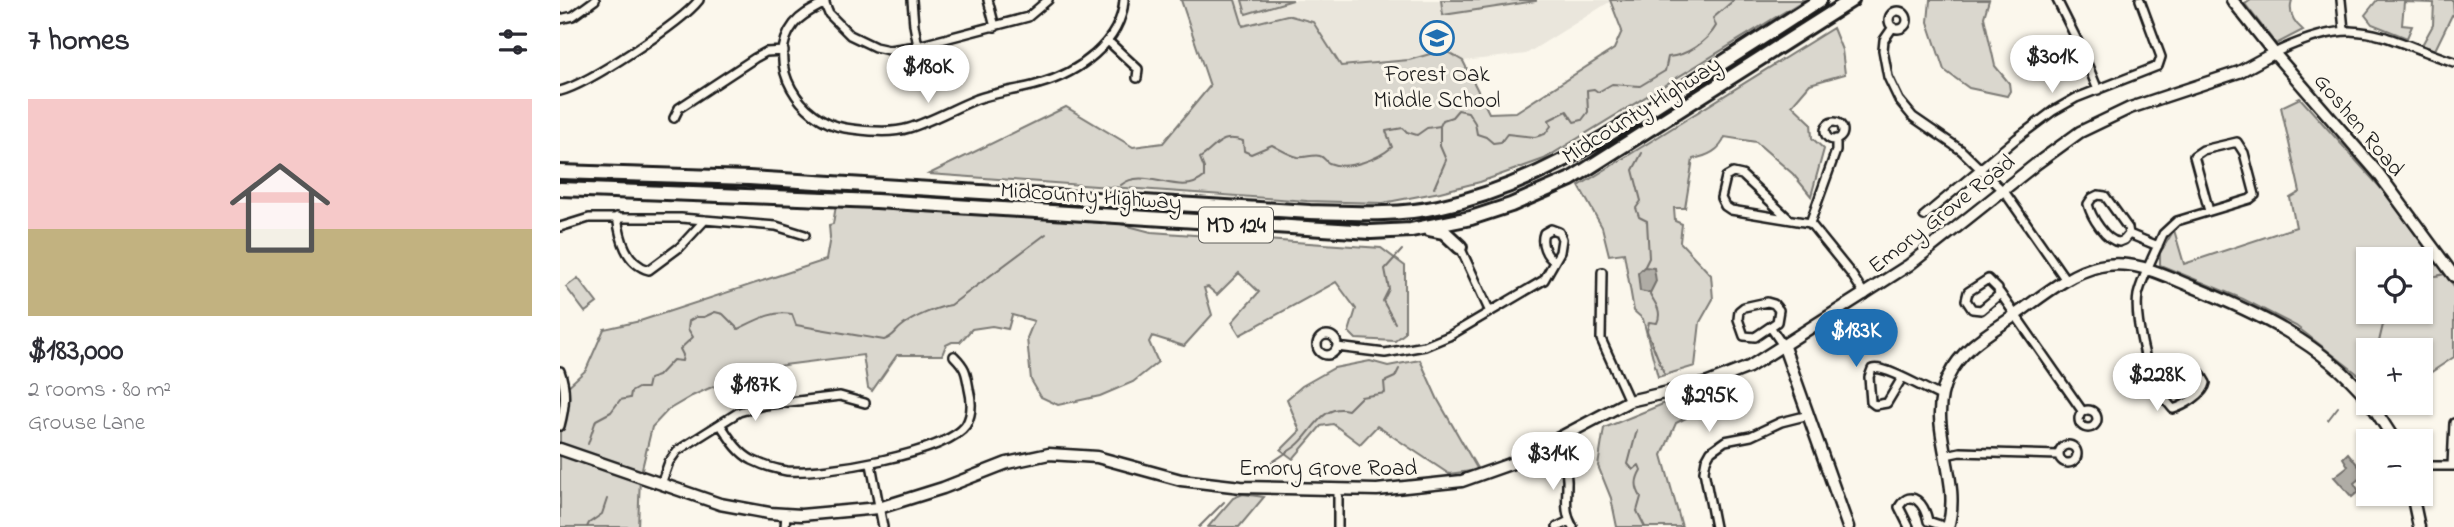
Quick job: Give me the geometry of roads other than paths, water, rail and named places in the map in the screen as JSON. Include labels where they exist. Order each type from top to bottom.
[{"type":"main road","name":"Midcounty Highway","points":[[560,172],[750,178],[1310,212],[1382,214],[1436,208],[1482,196],[1546,171],[1632,121],[1820,0]]},
{"type":"main road","name":"Midcounty Highway","points":[[560,189],[863,200],[1371,232],[1425,228],[1471,218],[1511,205],[1571,179],[1852,0]]},
{"type":"main road","points":[[1460,247],[1461,236],[1471,218]]},
{"type":"main road","points":[[1425,228],[1444,232],[1460,247]]},
{"type":"street","points":[[560,91],[588,80],[683,17],[699,0]]},
{"type":"street","points":[[912,0],[918,46]]},
{"type":"street","points":[[988,0],[995,27]]},
{"type":"street","points":[[1048,0],[1028,17],[918,46],[890,50],[861,42],[838,25],[824,2],[795,23],[787,36],[783,51],[785,73],[791,90],[802,104],[819,118],[844,128],[888,131],[907,128],[979,99],[1059,77],[1095,54],[1108,40],[1119,24],[1124,0]]},
{"type":"street","points":[[2057,0],[2098,90]]},
{"type":"street","name":"Emory Grove Road","points":[[1924,216],[2039,120],[2064,104],[2154,69],[2161,57],[2140,0]]},
{"type":"street","name":"Goshen Road","points":[[2232,0],[2384,181],[2454,276]]},
{"type":"street","points":[[2342,0],[2344,30]]},
{"type":"street","points":[[560,19],[573,16],[589,2]]},
{"type":"street","points":[[1893,27],[1884,40],[1883,50],[1888,77],[1899,100],[1911,115],[1955,145],[2002,190],[2066,280]]},
{"type":"street","name":"Emory Grove Road","points":[[560,449],[720,504],[786,514],[819,514],[879,508],[943,488],[1007,463],[1049,454],[1097,457],[1181,480],[1210,485],[1377,490],[1462,481],[1510,464],[1629,401],[1725,378],[1755,364],[1909,265],[2051,152],[2089,127],[2130,108],[2239,72],[2301,41],[2344,30],[2378,33],[2454,62]]},
{"type":"street","points":[[1108,40],[1138,69],[1137,78]]},
{"type":"street","points":[[674,118],[679,108],[754,58],[766,52],[783,51]]},
{"type":"street","points":[[1810,223],[1836,151],[1836,139]]},
{"type":"street","points":[[2160,394],[2194,371],[2200,373],[2206,383],[2204,389],[2177,408],[2171,408],[2160,394],[2148,369],[2138,307],[2139,293],[2164,232],[2172,224],[2250,199],[2255,194],[2244,153],[2237,142],[2203,150],[2194,156],[2208,211]]},
{"type":"street","points":[[1788,218],[1742,174],[1733,173],[1726,177],[1721,198],[1726,207],[1810,223],[1853,275],[1865,295]]},
{"type":"street","points":[[2129,234],[2122,242],[2110,240],[2088,209],[2091,199],[2099,195],[2106,196],[2129,234],[2158,246]]},
{"type":"street","points":[[617,217],[619,234],[627,252],[642,268],[649,270],[680,247],[705,220]]},
{"type":"street","points":[[560,227],[578,220],[617,217],[776,226],[805,235]]},
{"type":"street","points":[[1460,247],[1490,312]]},
{"type":"street","points":[[1337,347],[1385,353],[1410,350],[1449,336],[1544,279],[1554,261]]},
{"type":"street","points":[[1909,527],[1899,507],[1909,498],[1920,502],[1925,524],[1947,527],[1952,496],[1939,420],[1941,396],[1950,374],[1965,353],[2066,280],[2084,271],[2104,265],[2128,264],[2149,269],[2246,309],[2321,354],[2356,388]]},
{"type":"street","points":[[1602,272],[1601,339],[1629,401]]},
{"type":"street","points":[[2000,293],[1981,310],[1972,309],[1966,300],[1969,291],[1986,280],[1992,281],[2083,412]]},
{"type":"street","points":[[1773,303],[1780,314],[1777,323],[1771,328],[1755,337],[1746,337],[1740,330],[1737,317],[1739,311],[1746,306],[1773,303]]},
{"type":"street","points":[[1771,328],[1783,347],[1848,527]]},
{"type":"street","points":[[720,424],[740,451],[750,459],[771,467],[803,471],[871,464],[922,449],[955,435],[965,426],[971,413],[971,398],[966,368],[954,356]]},
{"type":"street","points":[[1902,378],[1889,402],[1875,405],[1871,402],[1869,377],[1873,369],[1880,368],[1902,378],[1941,396]]},
{"type":"street","points":[[560,371],[564,413],[560,426]]},
{"type":"street","points":[[560,400],[563,389]]},
{"type":"street","points":[[661,484],[669,462],[677,451],[739,412],[764,405],[840,396],[865,403]]},
{"type":"street","points":[[1716,527],[1704,471],[1711,451],[1725,441],[1749,437],[1781,422],[1809,415]]},
{"type":"street","points":[[2433,466],[2453,466],[2454,423]]},
{"type":"street","points":[[1555,442],[1566,466],[1565,504],[1571,524],[1557,527]]},
{"type":"street","points":[[1946,455],[1959,452],[2059,455]]},
{"type":"street","points":[[871,464],[883,527]]},
{"type":"street","points":[[1338,489],[1338,527]]},
{"type":"street","points":[[2415,506],[2419,527]]},
{"type":"street","points":[[785,527],[786,514]]},
{"type":"waterway","points":[[1121,185],[1141,178],[1184,185],[1195,183],[1204,177],[1200,158],[1219,142],[1229,139],[1243,141],[1244,151],[1251,154],[1272,145],[1298,157],[1318,156],[1337,165],[1354,165],[1379,156],[1392,147],[1386,131],[1403,128],[1417,135],[1427,128],[1440,126],[1443,120],[1452,117],[1458,110],[1468,112],[1475,123],[1477,134],[1493,143],[1501,142],[1507,134],[1535,137],[1545,134],[1551,126],[1549,120],[1567,111],[1574,122],[1582,120],[1588,112],[1587,90],[1594,89],[1598,92],[1612,84],[1640,86],[1665,71],[1668,57],[1682,54],[1702,43],[1716,26],[1713,18],[1734,0]]},
{"type":"waterway","points":[[1434,188],[1446,160],[1440,146],[1440,127]]},
{"type":"waterway","points":[[1642,153],[1633,170],[1641,201],[1636,208],[1639,217],[1647,221],[1649,258],[1645,266]]},
{"type":"waterway","points":[[588,444],[596,420],[611,412],[620,400],[630,398],[631,392],[638,388],[647,388],[649,379],[658,376],[673,360],[682,361],[680,349],[693,337],[688,329],[689,321],[696,317],[715,312],[723,314],[738,329],[771,315],[785,313],[792,314],[796,325],[884,340],[912,319],[951,305],[1046,234]]},
{"type":"waterway","points":[[1395,323],[1383,301],[1389,289],[1385,269],[1402,250]]},
{"type":"waterway","points":[[2436,276],[2445,274]]},
{"type":"waterway","points":[[1649,292],[1659,318],[1657,323],[1649,322],[1647,331],[1664,373]]},
{"type":"waterway","points":[[2380,338],[2383,324]]},
{"type":"waterway","points":[[1255,475],[1302,441],[1324,415],[1339,409],[1348,410],[1361,397],[1385,393],[1384,382],[1395,377],[1399,369]]},
{"type":"waterway","points":[[2328,420],[2338,407]]},
{"type":"waterway","points":[[1637,430],[1628,464],[1633,470],[1639,465],[1641,470],[1637,480],[1641,497],[1637,511],[1645,527]]},
{"type":"waterway","points":[[587,527],[602,514],[607,499]]},
{"type":"waterway","points":[[1199,527],[1224,502]]},
{"type":"place","name":"Forest Oak Middle School","points":[[1437,38]]}]
